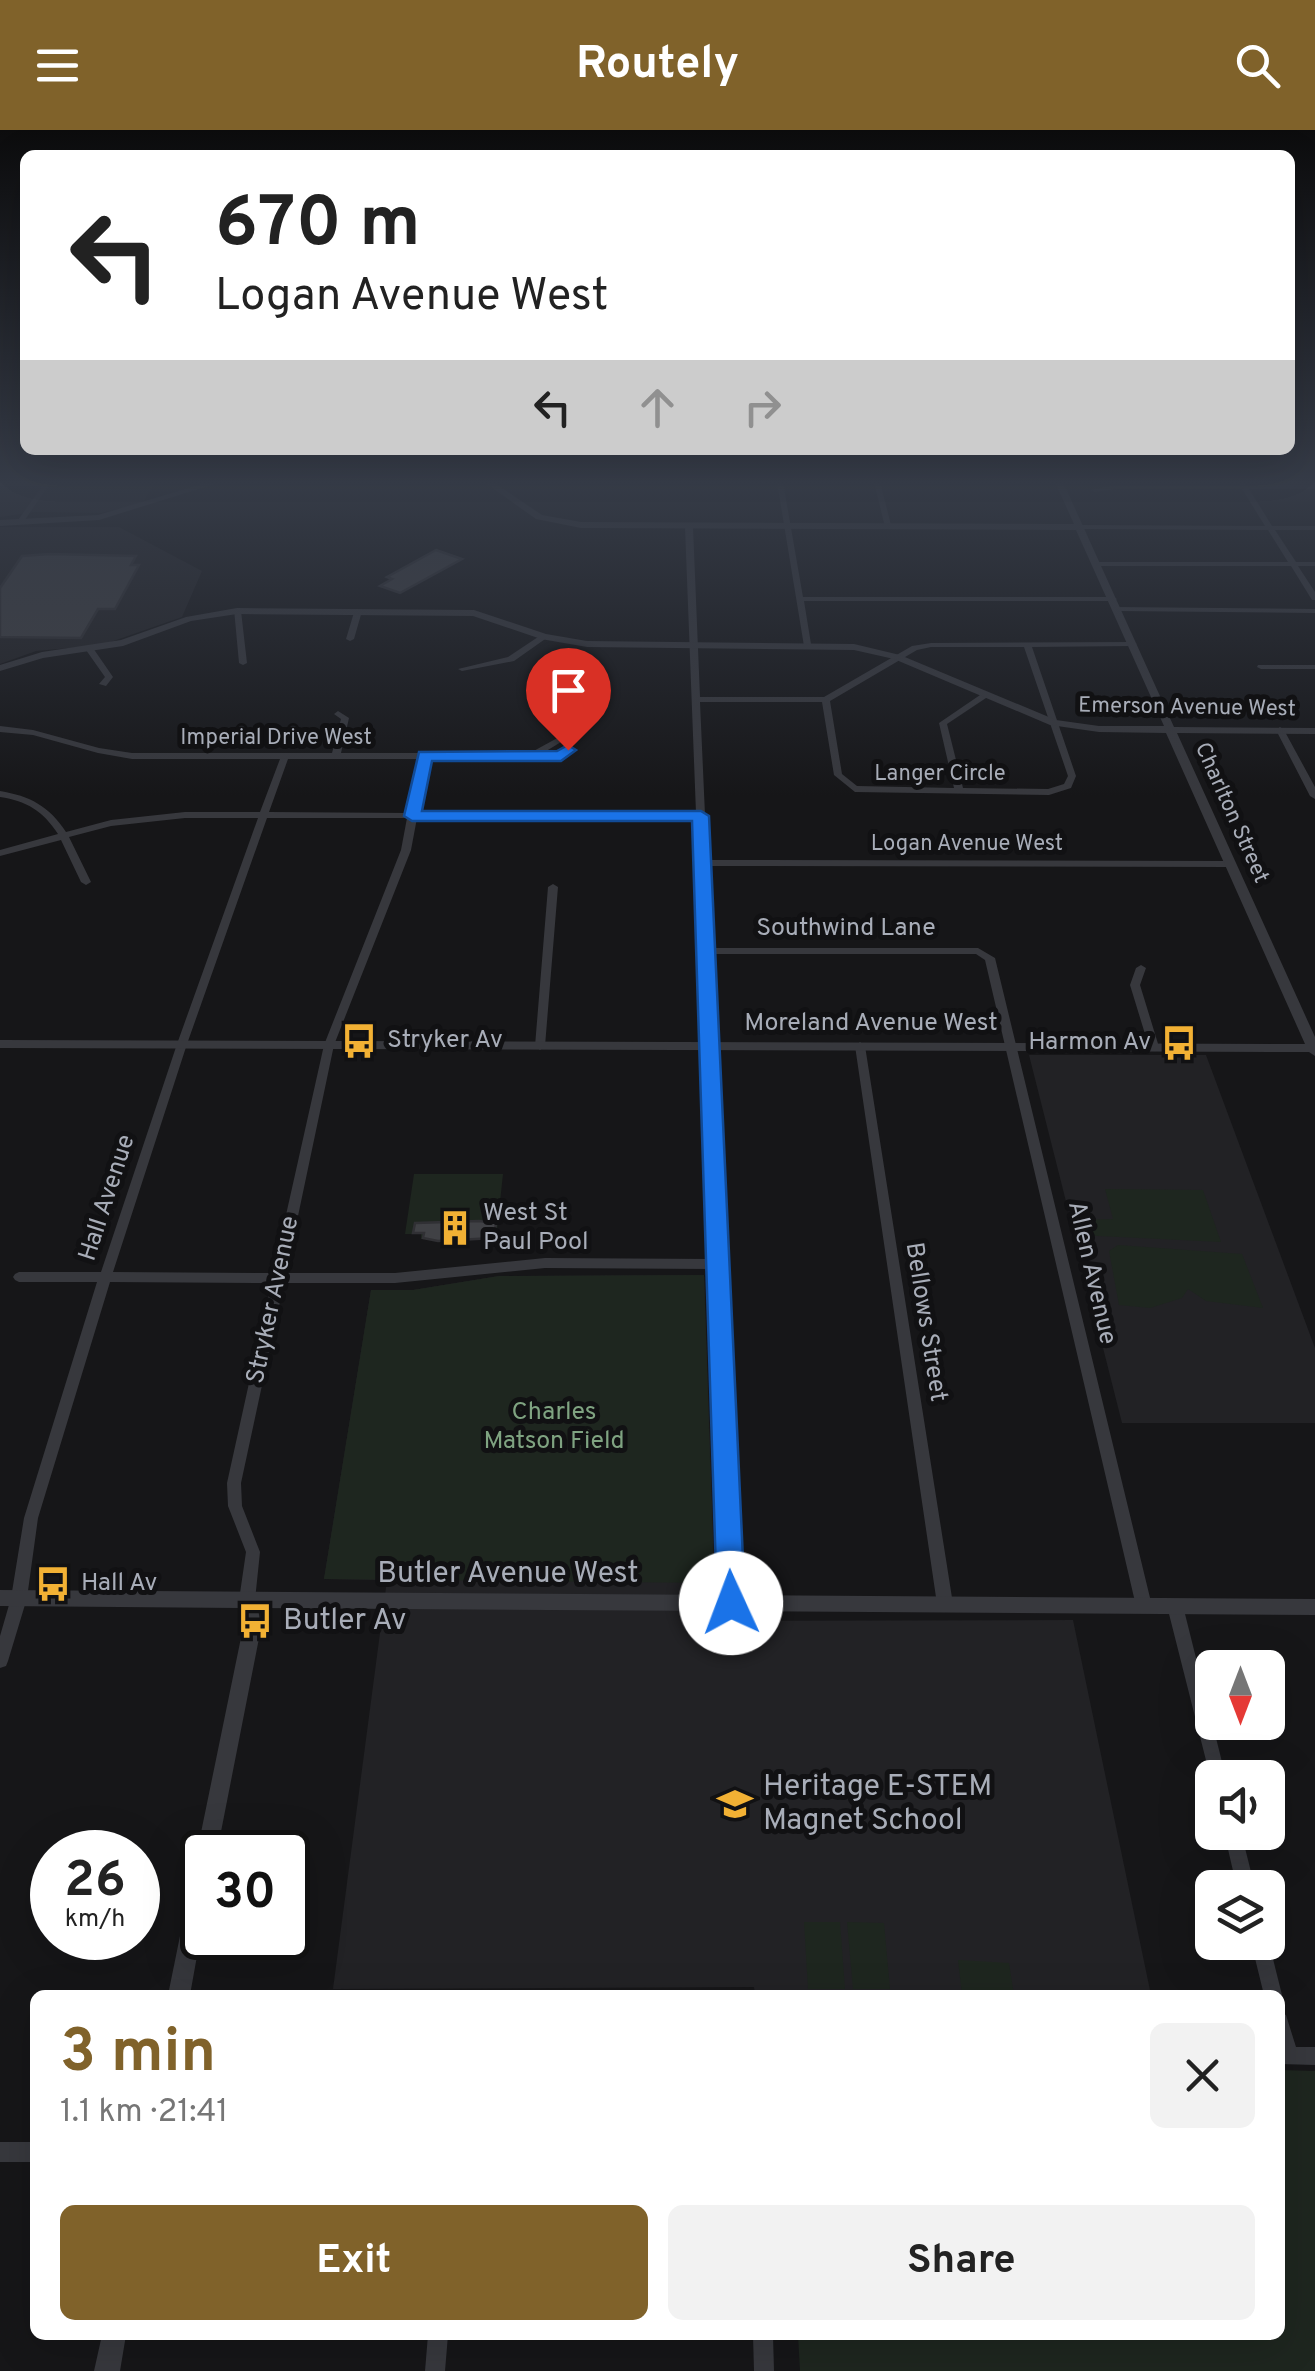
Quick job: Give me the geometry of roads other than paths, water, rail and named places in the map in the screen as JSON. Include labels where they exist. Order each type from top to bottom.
[{"type":"street","points":[[692,587],[731,1603]]},
{"type":"street","points":[[798,587],[807,644]]},
{"type":"street","name":"Charlton Street","points":[[1107,587],[1315,1049]]},
{"type":"street","points":[[800,599],[1315,610]]},
{"type":"street","points":[[237,610],[243,663]]},
{"type":"street","name":"Emerson Avenue West","points":[[0,668],[42,655],[123,643],[190,619],[237,610],[474,613],[544,637],[587,644],[854,647],[897,658],[1054,723],[1100,729],[1315,731]]},
{"type":"street","points":[[350,639],[358,611]]},
{"type":"street","points":[[462,669],[511,659],[544,637]]},
{"type":"street","name":"Langer Circle","points":[[826,700],[838,775],[844,784],[868,792],[1049,792],[1068,786],[1072,776],[1027,644]]},
{"type":"street","points":[[696,700],[826,700],[897,658],[931,645],[1133,644]]},
{"type":"street","points":[[90,650],[109,677],[103,684]]},
{"type":"street","points":[[1261,667],[1315,667]]},
{"type":"street","points":[[959,792],[943,723],[984,696]]},
{"type":"street","points":[[336,756],[345,718],[338,714]]},
{"type":"street","name":"Imperial Drive West","points":[[0,729],[34,734],[81,750],[132,756],[532,756]]},
{"type":"street","points":[[1280,730],[1315,796]]},
{"type":"street","name":"Hall Avenue","points":[[0,1661],[10,1598],[31,1518],[105,1278],[182,1044],[285,756]]},
{"type":"street","name":"Stryker Avenue","points":[[212,1830],[252,1628],[248,1600],[254,1552],[235,1506],[234,1482],[330,1045],[406,850],[424,756]]},
{"type":"street","points":[[0,794],[18,795],[46,808],[86,882]]},
{"type":"street","points":[[0,853],[111,823],[186,815],[701,816]]},
{"type":"street","name":"Logan Avenue West","points":[[702,864],[1232,864]]},
{"type":"street","points":[[540,1046],[553,887]]},
{"type":"street","name":"Southwind Lane","points":[[705,951],[986,953]]},
{"type":"street","name":"Allen Avenue","points":[[986,953],[1144,1606]]},
{"type":"street","points":[[1142,968],[1135,985],[1154,1047]]},
{"type":"street","name":"Moreland Avenue West","points":[[3,1044],[1315,1049]]},
{"type":"street","name":"Bellows Street","points":[[860,1046],[945,1604]]},
{"type":"street","points":[[19,1277],[395,1278],[545,1264],[716,1264]]},
{"type":"street","name":"Butler Avenue West","points":[[10,1598],[1315,1607]]},
{"type":"street","points":[[1175,1606],[1214,1760]]},
{"type":"street","points":[[180,1990],[186,1960]]},
{"type":"street","points":[[1265,1960],[1273,1990]]},
{"type":"street","points":[[1285,2056],[1315,2056]]},
{"type":"street","points":[[0,2152],[30,2152]]},
{"type":"street","points":[[107,2371],[113,2340]]},
{"type":"street","points":[[436,2371],[438,2340]]},
{"type":"street","points":[[763,2340],[764,2371]]},
{"type":"place","name":"Stryker Av","points":[[359,1041]]},
{"type":"place","name":"Harmon Av","points":[[1179,1043]]},
{"type":"place","name":"West St Paul Pool","points":[[455,1228]]},
{"type":"place","name":"Hall Av","points":[[53,1584]]},
{"type":"place","name":"Butler Av","points":[[255,1621]]},
{"type":"place","name":"Heritage E-STEM Magnet School","points":[[735,1804]]},
{"type":"park label","name":"Charles Matson Field","points":[[554,1428]]}]
